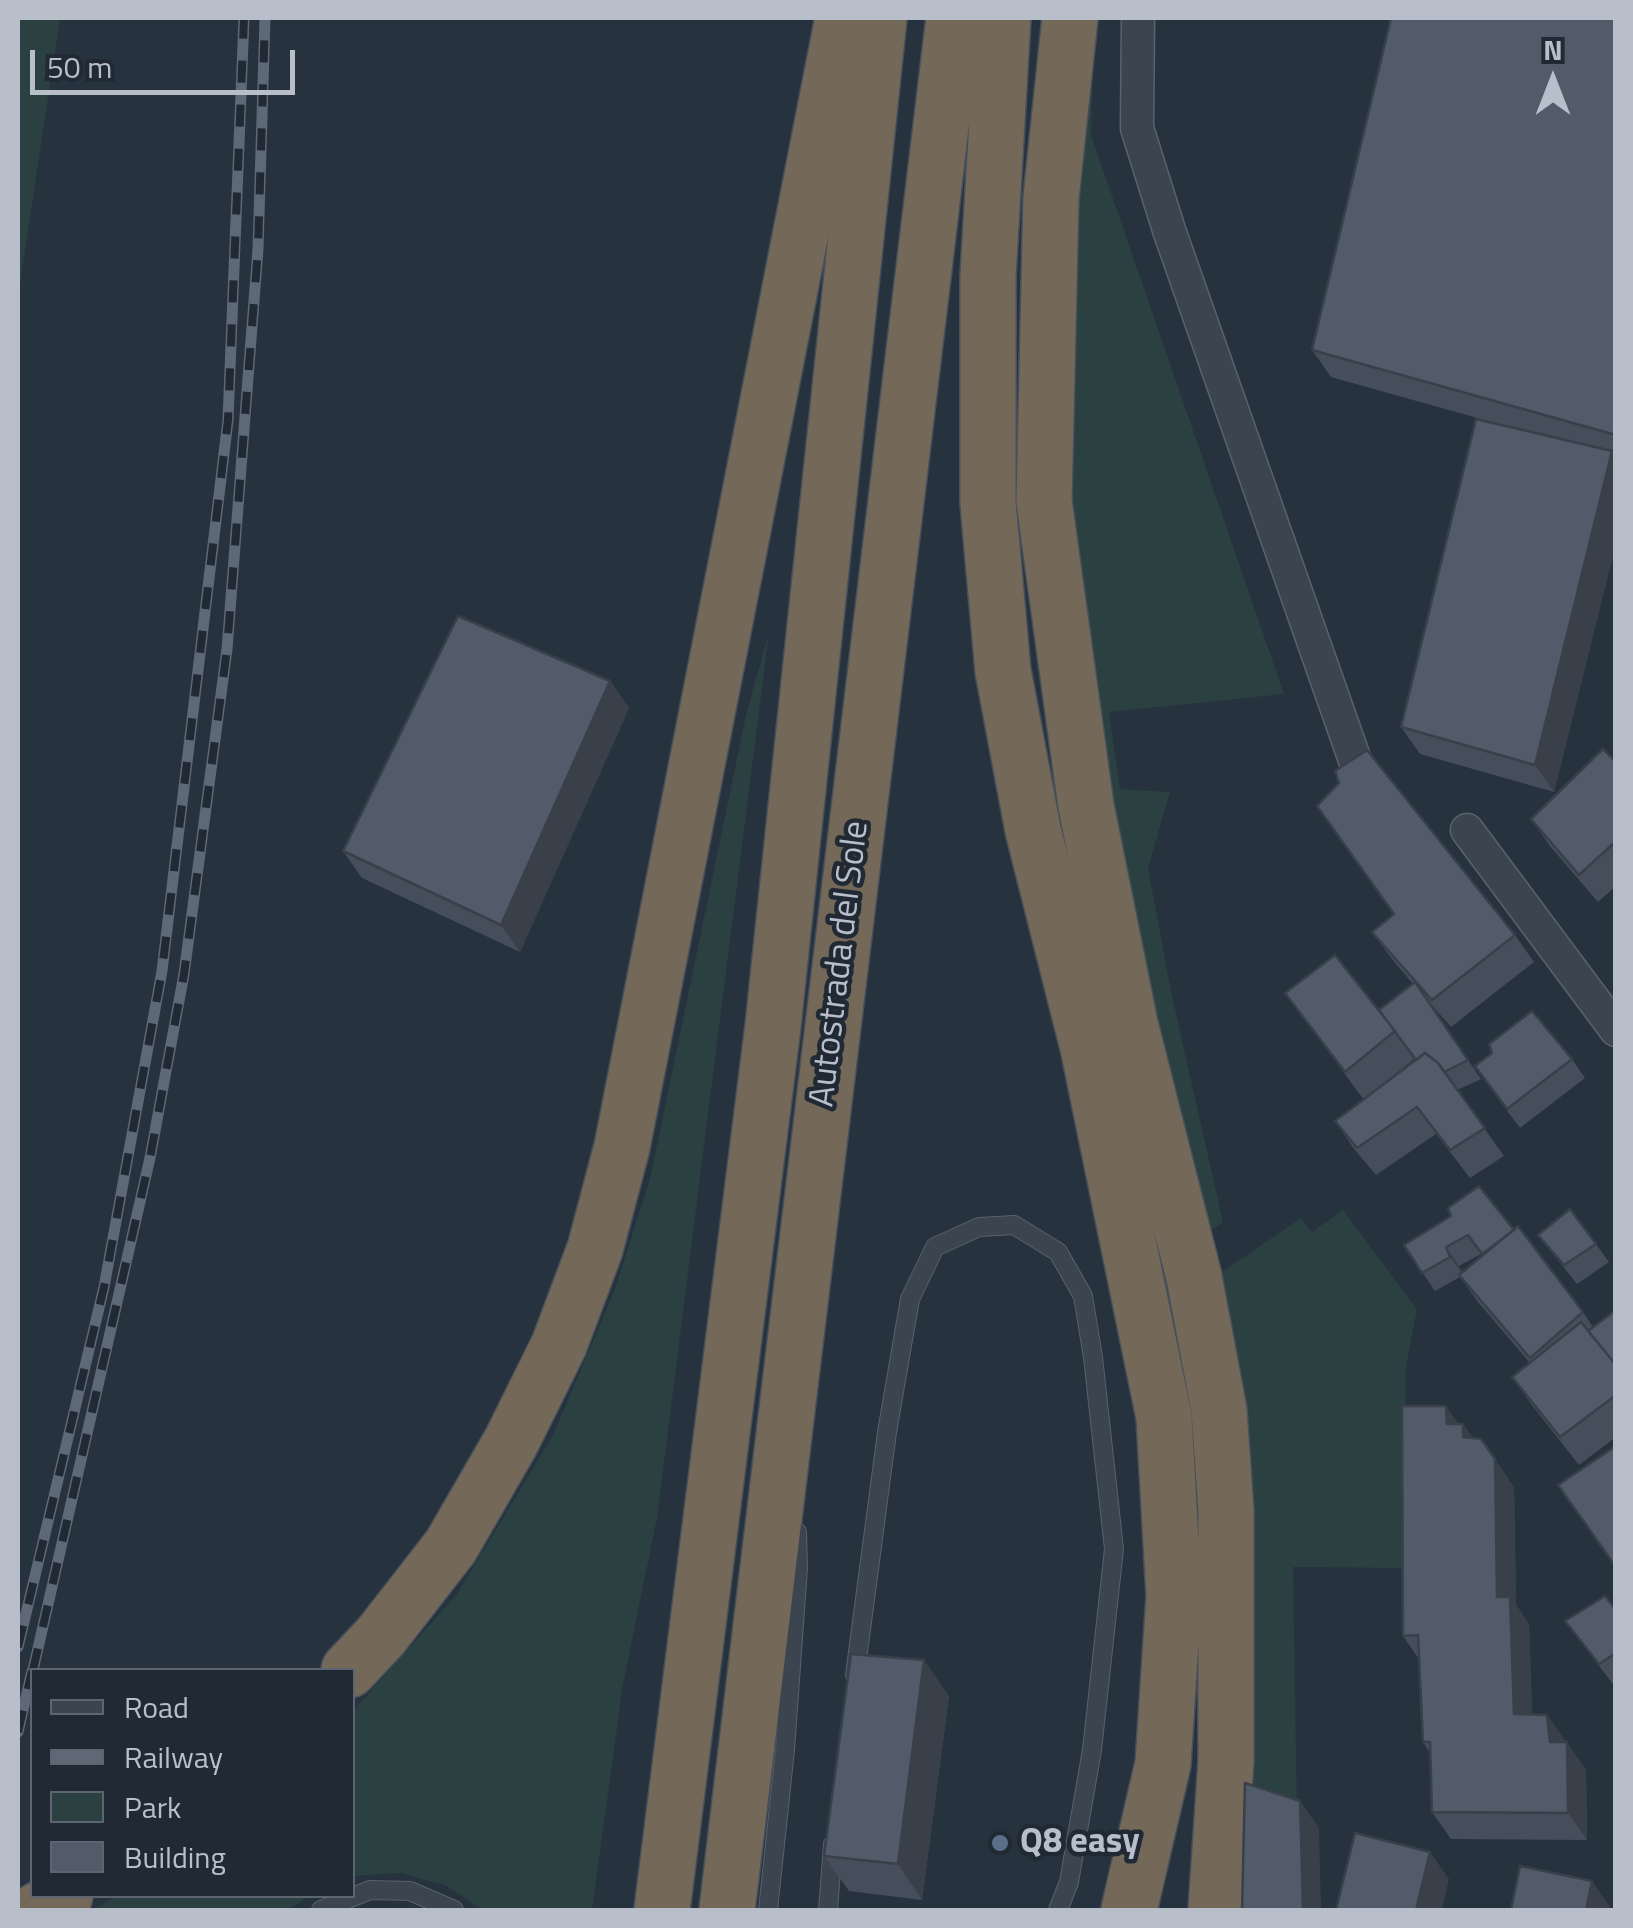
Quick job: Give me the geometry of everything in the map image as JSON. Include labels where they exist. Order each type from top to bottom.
[{"type":"highway","points":[[351,1668],[451,1546],[511,1442],[559,1345],[595,1249],[626,1128],[844,18]]},
{"type":"highway","name":"Autostrada del Sole","points":[[662,1910],[773,1026],[879,18]]},
{"type":"highway","name":"Autostrada del Sole","points":[[727,1910],[954,18]]},
{"type":"highway","points":[[1003,18],[988,276],[988,503],[1003,670],[1033,830],[1088,1047],[1164,1418],[1174,1596],[1163,1764],[1129,1910]]},
{"type":"highway","points":[[1070,18],[1051,198],[1044,501],[1086,806],[1130,1024],[1194,1277],[1219,1410],[1226,1511],[1226,1761],[1216,1910]]},
{"type":"highway","points":[[38,1910],[61,1898]]},
{"type":"street","points":[[1138,18],[1137,128],[1175,248],[1358,766]]},
{"type":"street","points":[[1467,830],[1616,1030]]},
{"type":"lane","points":[[852,1700],[887,1432],[910,1299],[934,1247],[980,1226],[1014,1226],[1058,1252],[1082,1296],[1093,1356],[1114,1548],[1092,1750],[1069,1882],[1058,1910]]},
{"type":"lane","points":[[768,1910],[797,1586],[790,1382]]},
{"type":"lane","points":[[828,1910],[835,1834]]},
{"type":"lane","points":[[355,1896],[370,1890],[410,1891],[454,1910]]},
{"type":"lane","points":[[321,1910],[350,1898]]},
{"type":"green space","points":[[18,18],[60,18],[18,297]]},
{"type":"green space","points":[[1094,18],[1091,135],[1284,694],[1109,712],[1120,789],[1170,792],[1148,868],[1172,996],[1223,1222],[1202,1237],[1122,930],[1066,510],[1063,272]]},
{"type":"green space","points":[[769,632],[657,1518],[623,1684],[592,1910],[483,1910],[445,1885],[400,1873],[355,1876],[355,1709],[457,1594],[553,1435],[615,1289],[650,1179],[746,715]]},
{"type":"green space","points":[[1343,1210],[1417,1309],[1406,1366],[1403,1568],[1293,1567],[1297,1813],[1259,1910],[1213,1278],[1301,1218],[1312,1232]]},
{"type":"green space","points":[[113,1898],[307,1898],[287,1910],[92,1910]]},
{"type":"building","points":[[1391,18],[1616,18],[1616,435],[1312,350]]},
{"type":"building","points":[[1476,419],[1612,451],[1535,765],[1401,727]]},
{"type":"building","points":[[458,616],[610,681],[501,925],[343,851]]},
{"type":"building","points":[[1603,749],[1616,762],[1616,841],[1579,875],[1531,819]]},
{"type":"building","points":[[1367,750],[1515,935],[1432,1000],[1372,932],[1394,914],[1317,806],[1339,783],[1335,771]]},
{"type":"building","points":[[1335,955],[1395,1031],[1345,1072],[1285,993]]},
{"type":"building","points":[[1415,982],[1468,1060],[1444,1072],[1425,1053],[1416,1060],[1379,1010]]},
{"type":"building","points":[[1532,1011],[1572,1059],[1507,1109],[1475,1066],[1492,1053],[1489,1044]]},
{"type":"building","points":[[1425,1053],[1438,1063],[1485,1128],[1450,1150],[1417,1107],[1357,1148],[1335,1121]]},
{"type":"building","points":[[1479,1186],[1514,1230],[1482,1254],[1468,1235],[1446,1247],[1450,1257],[1422,1273],[1404,1245],[1451,1216],[1448,1208]]},
{"type":"building","points":[[1570,1209],[1596,1244],[1564,1265],[1538,1235]]},
{"type":"building","points":[[1518,1226],[1583,1312],[1530,1358],[1459,1275]]},
{"type":"building","points":[[1616,1310],[1616,1365],[1588,1331]]},
{"type":"building","points":[[1581,1322],[1616,1365],[1616,1395],[1560,1437],[1512,1377]]},
{"type":"building","points":[[1402,1406],[1446,1406],[1447,1424],[1463,1424],[1463,1437],[1481,1439],[1495,1459],[1497,1597],[1510,1597],[1514,1714],[1547,1715],[1550,1742],[1567,1742],[1568,1813],[1432,1812],[1430,1742],[1423,1742],[1418,1635],[1403,1636]]},
{"type":"building","points":[[1616,1446],[1616,1567],[1558,1485]]},
{"type":"building","points":[[1605,1596],[1616,1610],[1616,1653],[1599,1664],[1565,1621]]},
{"type":"building","points":[[851,1654],[924,1660],[898,1864],[824,1856]]},
{"type":"building","points":[[1245,1783],[1300,1801],[1303,1910],[1242,1910]]},
{"type":"building","points":[[1355,1833],[1430,1852],[1416,1910],[1336,1910]]},
{"type":"building","points":[[1520,1866],[1592,1881],[1586,1910],[1511,1910]]},
{"type":"railway","points":[[18,1647],[104,1287],[162,971],[228,420],[244,18]]},
{"type":"railway","points":[[33,1668],[150,1158],[184,974],[227,649],[258,249],[265,18]]},
{"type":"railway","points":[[18,1732],[30,1680]]},
{"type":"place","name":"Q8 easy","points":[[1000,1843]]}]
